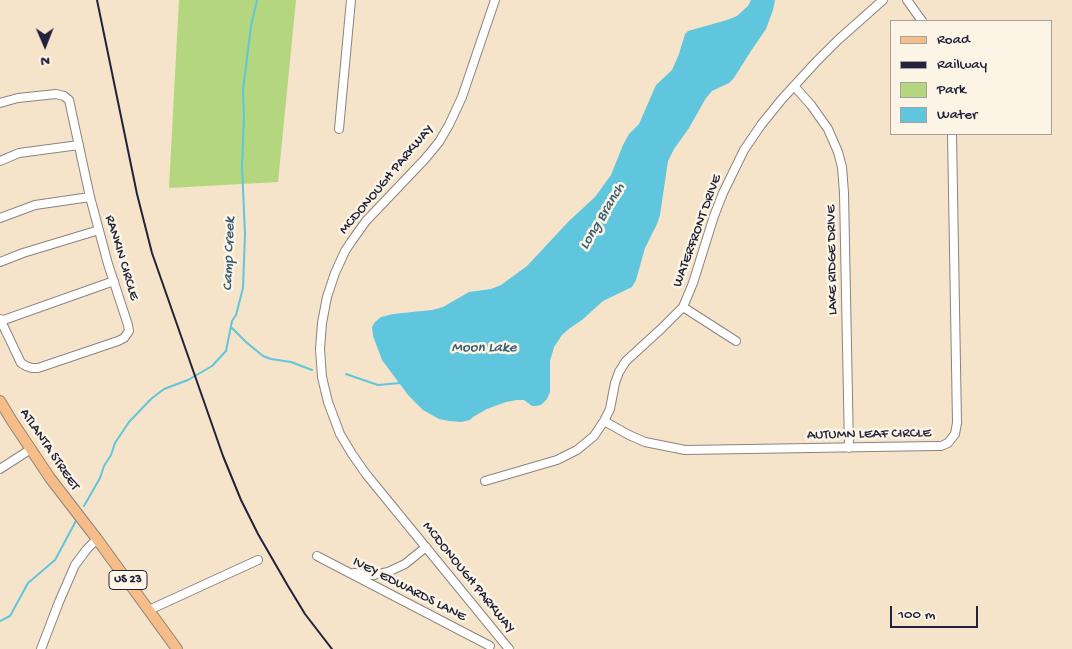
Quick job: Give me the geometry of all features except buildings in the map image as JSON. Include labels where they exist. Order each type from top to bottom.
[{"type":"main road","name":"ATLANTA STREET","points":[[0,401],[50,478],[97,539]]},
{"type":"main road","name":"US 23","points":[[97,539],[177,649]]},
{"type":"street","points":[[339,129],[351,0]]},
{"type":"street","name":"MCDONOUGH PARKWAY","points":[[495,0],[452,120],[429,154],[366,221],[340,262],[330,284],[327,297],[320,349],[322,377],[328,402],[340,434],[359,464],[509,649]]},
{"type":"street","name":"WATERFRONT DRIVE","points":[[486,481],[557,460],[577,450],[594,436],[610,409],[615,383],[622,366],[683,307],[693,283],[717,208],[744,150],[794,86],[838,40],[883,0]]},
{"type":"street","points":[[906,0],[921,20]]},
{"type":"street","name":"LAKE RIDGE DRIVE","points":[[794,86],[811,105],[828,129],[842,167],[849,448]]},
{"type":"street","name":"RANKIN CIRCLE","points":[[0,103],[23,97],[56,94],[68,98],[71,104],[98,230],[129,328],[126,336],[118,341],[38,368],[29,368],[22,362],[0,320]]},
{"type":"street","name":"AUTUMN LEAF CIRCLE","points":[[604,421],[644,442],[685,450],[941,446],[948,443],[955,434],[957,423],[952,135]]},
{"type":"street","points":[[0,161],[19,153],[79,145]]},
{"type":"street","points":[[0,218],[18,210],[40,204],[90,197]]},
{"type":"street","points":[[0,262],[22,253],[98,230]]},
{"type":"street","points":[[0,320],[114,281]]},
{"type":"street","points":[[683,307],[736,341]]},
{"type":"street","points":[[0,469],[30,449]]},
{"type":"street","points":[[41,649],[75,565],[97,539]]},
{"type":"street","points":[[351,573],[373,575],[388,572],[405,564],[426,547]]},
{"type":"street","name":"IVEY EDWARDS LANE","points":[[317,556],[490,646]]},
{"type":"street","points":[[149,610],[258,560]]},
{"type":"green space","points":[[179,0],[296,0],[278,182],[169,188]]},
{"type":"water","name":"Moon Lake","points":[[751,0],[775,0],[766,29],[734,78],[729,83],[712,91],[706,98],[689,128],[674,149],[668,161],[660,215],[645,248],[636,280],[632,287],[603,301],[562,335],[554,347],[550,361],[550,392],[547,399],[541,405],[536,406],[532,406],[524,400],[506,402],[487,409],[470,420],[461,422],[439,419],[423,410],[408,395],[382,360],[373,336],[372,327],[375,322],[381,317],[393,314],[443,307],[469,292],[491,289],[501,285],[527,266],[569,221],[595,197],[611,175],[623,145],[629,134],[639,124],[656,85],[672,70],[685,34],[688,31],[737,16],[748,6]]},
{"type":"waterway","name":"Camp Creek","points":[[84,506],[100,478],[115,443],[129,422],[151,399],[164,389],[188,380],[212,366],[226,351],[232,321],[236,315],[243,288],[245,234],[242,166],[243,90],[251,26],[257,0]]},
{"type":"waterway","name":"Long Branch","points":[[231,327],[263,356],[291,362],[312,370]]},
{"type":"waterway","name":"Long Branch","points":[[346,374],[378,385],[400,383]]},
{"type":"waterway","name":"Camp Creek","points":[[0,621],[10,616],[28,583],[55,560],[77,519]]},
{"type":"railway","points":[[97,0],[137,194],[152,253],[223,456],[241,500],[258,534],[305,614],[332,649]]}]
